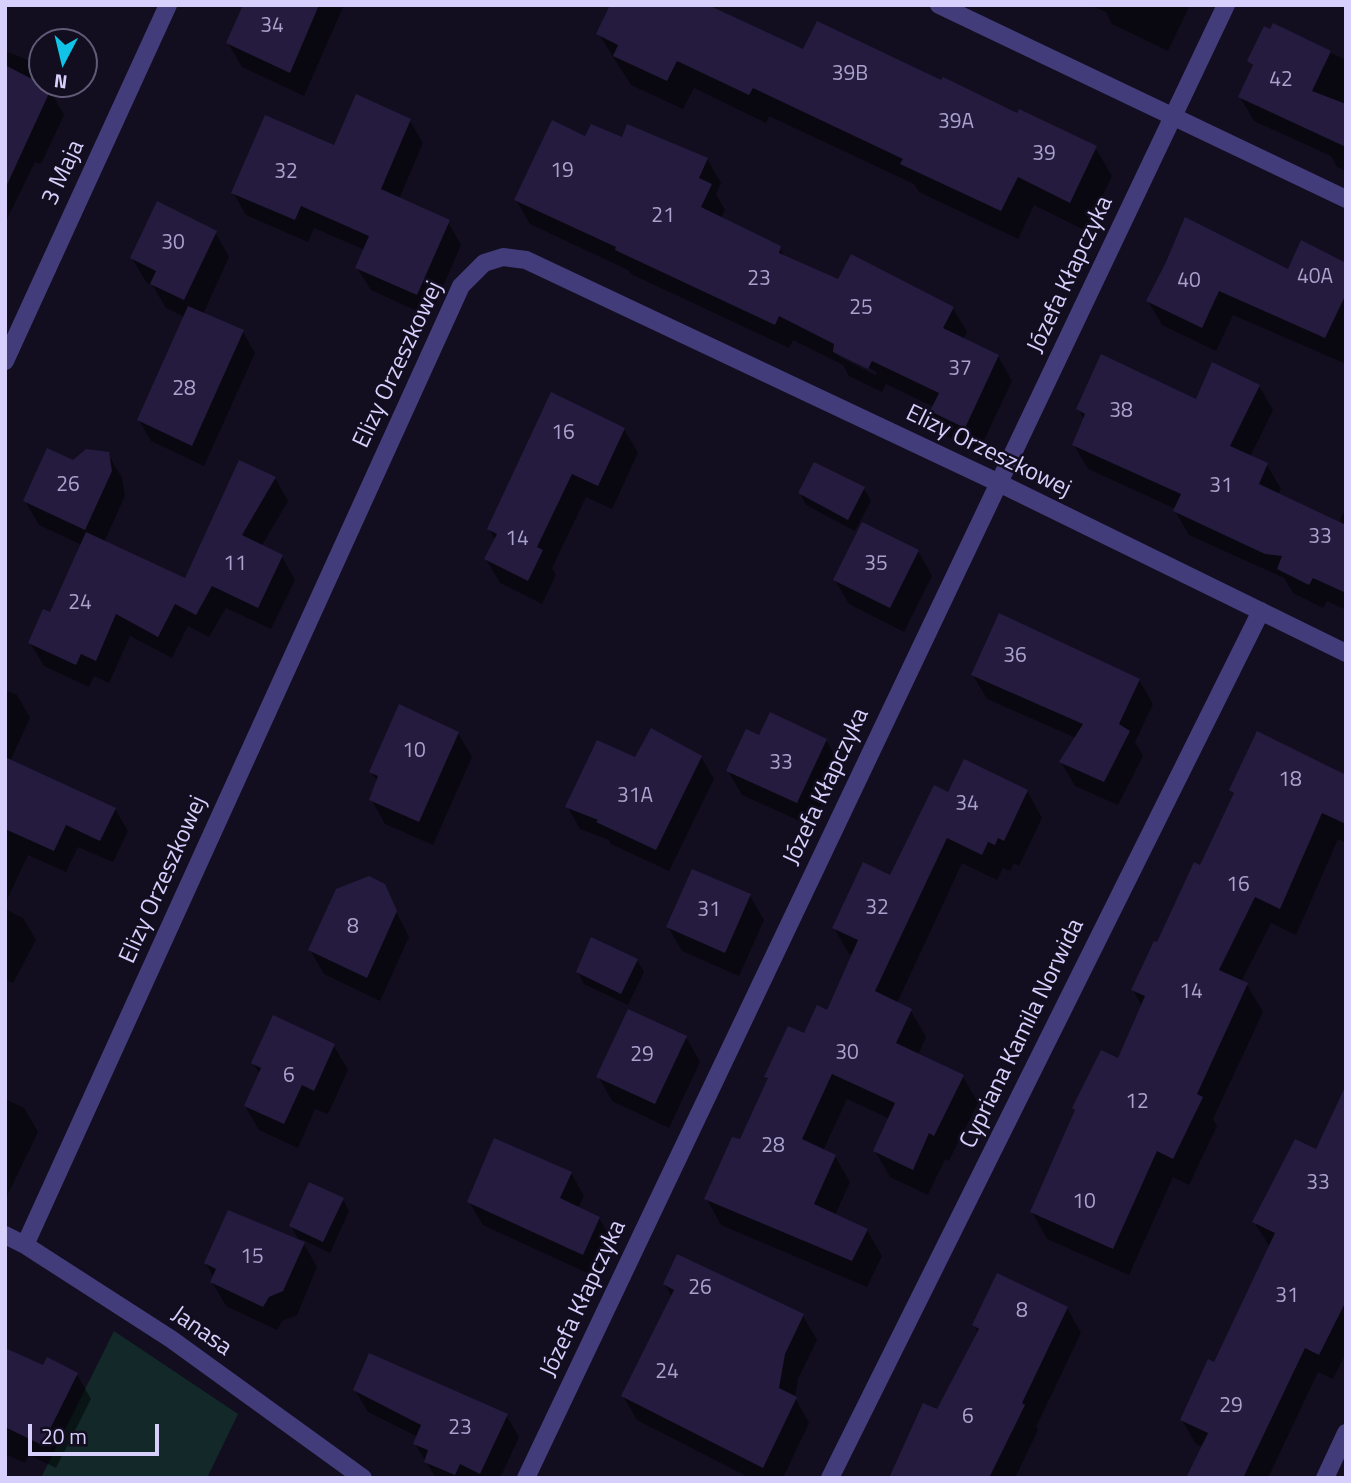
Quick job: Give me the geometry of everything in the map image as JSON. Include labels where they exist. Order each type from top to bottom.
[{"type":"street","name":"3 Maja","points":[[5,361],[168,5]]},
{"type":"street","points":[[939,5],[1346,199]]},
{"type":"street","name":"Józefa Kłapczyka","points":[[526,1478],[1226,5]]},
{"type":"street","name":"Elizy Orzeszkowej","points":[[25,1244],[461,286],[484,263],[503,257],[526,260],[999,483],[1346,653]]},
{"type":"street","name":"Cypriana Kamila Norwida","points":[[830,1478],[1261,611]]},
{"type":"street","name":"Janasa","points":[[5,1235],[25,1244],[171,1339],[363,1478]]},
{"type":"street","points":[[1325,1478],[1346,1433]]},
{"type":"green space","points":[[114,1331],[238,1414],[207,1478],[41,1478]]},
{"type":"building","points":[[243,5],[319,5],[290,73],[226,43]]},
{"type":"building","points":[[610,5],[708,5],[803,49],[817,21],[941,80],[943,77],[1017,113],[1019,109],[1097,146],[1070,203],[1018,177],[1001,211],[900,164],[903,159],[753,88],[749,95],[677,61],[667,81],[613,56],[618,45],[596,34]]},
{"type":"building","points":[[1273,23],[1331,51],[1312,91],[1346,104],[1346,147],[1238,97],[1253,65],[1247,61],[1264,26],[1270,29]]},
{"type":"building","points":[[5,65],[28,77],[28,98],[47,98],[5,189]]},
{"type":"building","points":[[356,94],[411,119],[381,189],[450,220],[417,295],[355,268],[369,236],[301,206],[295,220],[231,193],[265,115],[334,145]]},
{"type":"building","points":[[552,120],[585,136],[591,124],[622,137],[627,124],[708,158],[699,178],[712,184],[701,207],[781,246],[779,253],[838,279],[851,254],[954,307],[943,328],[999,355],[965,428],[930,411],[939,393],[872,361],[868,369],[833,352],[834,344],[779,316],[775,325],[514,200]]},
{"type":"building","points":[[157,201],[217,231],[184,300],[150,284],[156,271],[130,258]]},
{"type":"building","points":[[1185,217],[1288,269],[1301,240],[1346,263],[1346,294],[1325,338],[1219,291],[1202,328],[1146,301]]},
{"type":"building","points":[[188,306],[244,330],[192,446],[137,420]]},
{"type":"building","points":[[1101,354],[1196,399],[1212,362],[1260,385],[1230,446],[1268,463],[1259,484],[1346,525],[1346,593],[1313,578],[1309,585],[1277,569],[1282,556],[1265,554],[1173,511],[1181,494],[1072,445],[1085,414],[1076,409]]},
{"type":"building","points":[[551,392],[625,428],[598,486],[572,474],[537,547],[543,550],[528,581],[484,559],[497,534],[487,529]]},
{"type":"building","points":[[47,448],[73,460],[86,449],[109,452],[112,471],[85,530],[23,501]]},
{"type":"building","points":[[239,460],[276,477],[242,535],[283,555],[258,608],[212,586],[196,615],[175,604],[158,637],[116,614],[96,661],[81,654],[76,665],[28,643],[43,609],[50,612],[86,532],[185,578]]},
{"type":"building","points":[[814,462],[865,487],[848,520],[798,493]]},
{"type":"building","points":[[862,522],[919,550],[890,608],[833,580]]},
{"type":"building","points":[[999,613],[1140,679],[1119,724],[1130,731],[1104,782],[1059,762],[1083,724],[971,675]]},
{"type":"building","points":[[399,704],[459,732],[419,822],[369,800],[378,776],[369,772]]},
{"type":"building","points":[[770,712],[827,739],[797,803],[726,771],[746,729],[759,735]]},
{"type":"building","points":[[651,728],[702,756],[656,850],[596,822],[598,820],[565,807],[597,740],[635,757]]},
{"type":"building","points":[[1257,731],[1346,775],[1346,824],[1322,813],[1280,909],[1255,897],[1219,970],[1248,983],[1197,1094],[1203,1097],[1173,1159],[1157,1151],[1113,1249],[1030,1212],[1075,1110],[1072,1108],[1101,1050],[1118,1058],[1145,996],[1131,990],[1154,941],[1157,942],[1194,862],[1200,865],[1234,793],[1229,790]]},
{"type":"building","points":[[5,757],[116,808],[100,841],[66,825],[54,851],[5,829]]},
{"type":"building","points":[[964,759],[1028,790],[1004,841],[998,838],[995,845],[988,842],[982,855],[947,838],[875,991],[912,1009],[896,1043],[964,1075],[934,1136],[929,1133],[913,1170],[873,1151],[895,1103],[832,1074],[802,1139],[836,1155],[814,1204],[868,1229],[852,1261],[704,1199],[732,1137],[740,1139],[768,1078],[764,1077],[788,1026],[804,1033],[817,1005],[827,1010],[858,940],[832,928],[863,862],[890,875],[934,785],[948,792]]},
{"type":"building","points":[[692,869],[751,894],[725,953],[666,927]]},
{"type":"building","points":[[369,876],[385,884],[397,911],[367,978],[308,950],[336,889]]},
{"type":"building","points":[[591,937],[638,959],[621,994],[576,972]]},
{"type":"building","points":[[628,1009],[687,1036],[655,1104],[596,1077]]},
{"type":"building","points":[[273,1015],[335,1044],[314,1091],[302,1085],[284,1124],[244,1106],[261,1068],[251,1063]]},
{"type":"building","points":[[1346,1085],[1346,1301],[1319,1355],[1305,1348],[1243,1478],[1186,1478],[1208,1433],[1180,1420],[1208,1359],[1214,1362],[1275,1233],[1252,1222],[1295,1139],[1316,1149]]},
{"type":"building","points":[[494,1138],[572,1172],[560,1198],[600,1217],[583,1255],[467,1202]]},
{"type":"building","points":[[309,1182],[344,1198],[323,1242],[289,1226]]},
{"type":"building","points":[[228,1210],[305,1242],[283,1291],[269,1297],[263,1307],[210,1282],[216,1269],[204,1263]]},
{"type":"building","points":[[677,1254],[804,1314],[785,1354],[779,1388],[797,1397],[763,1468],[621,1396],[674,1290],[663,1284]]},
{"type":"building","points":[[997,1273],[1068,1307],[989,1478],[889,1478],[923,1403],[937,1409],[979,1329],[972,1325]]},
{"type":"building","points":[[5,1348],[43,1365],[47,1357],[78,1373],[42,1445],[5,1427]]},
{"type":"building","points":[[369,1353],[508,1414],[480,1474],[460,1464],[455,1475],[424,1462],[428,1450],[413,1444],[421,1425],[353,1390]]}]
